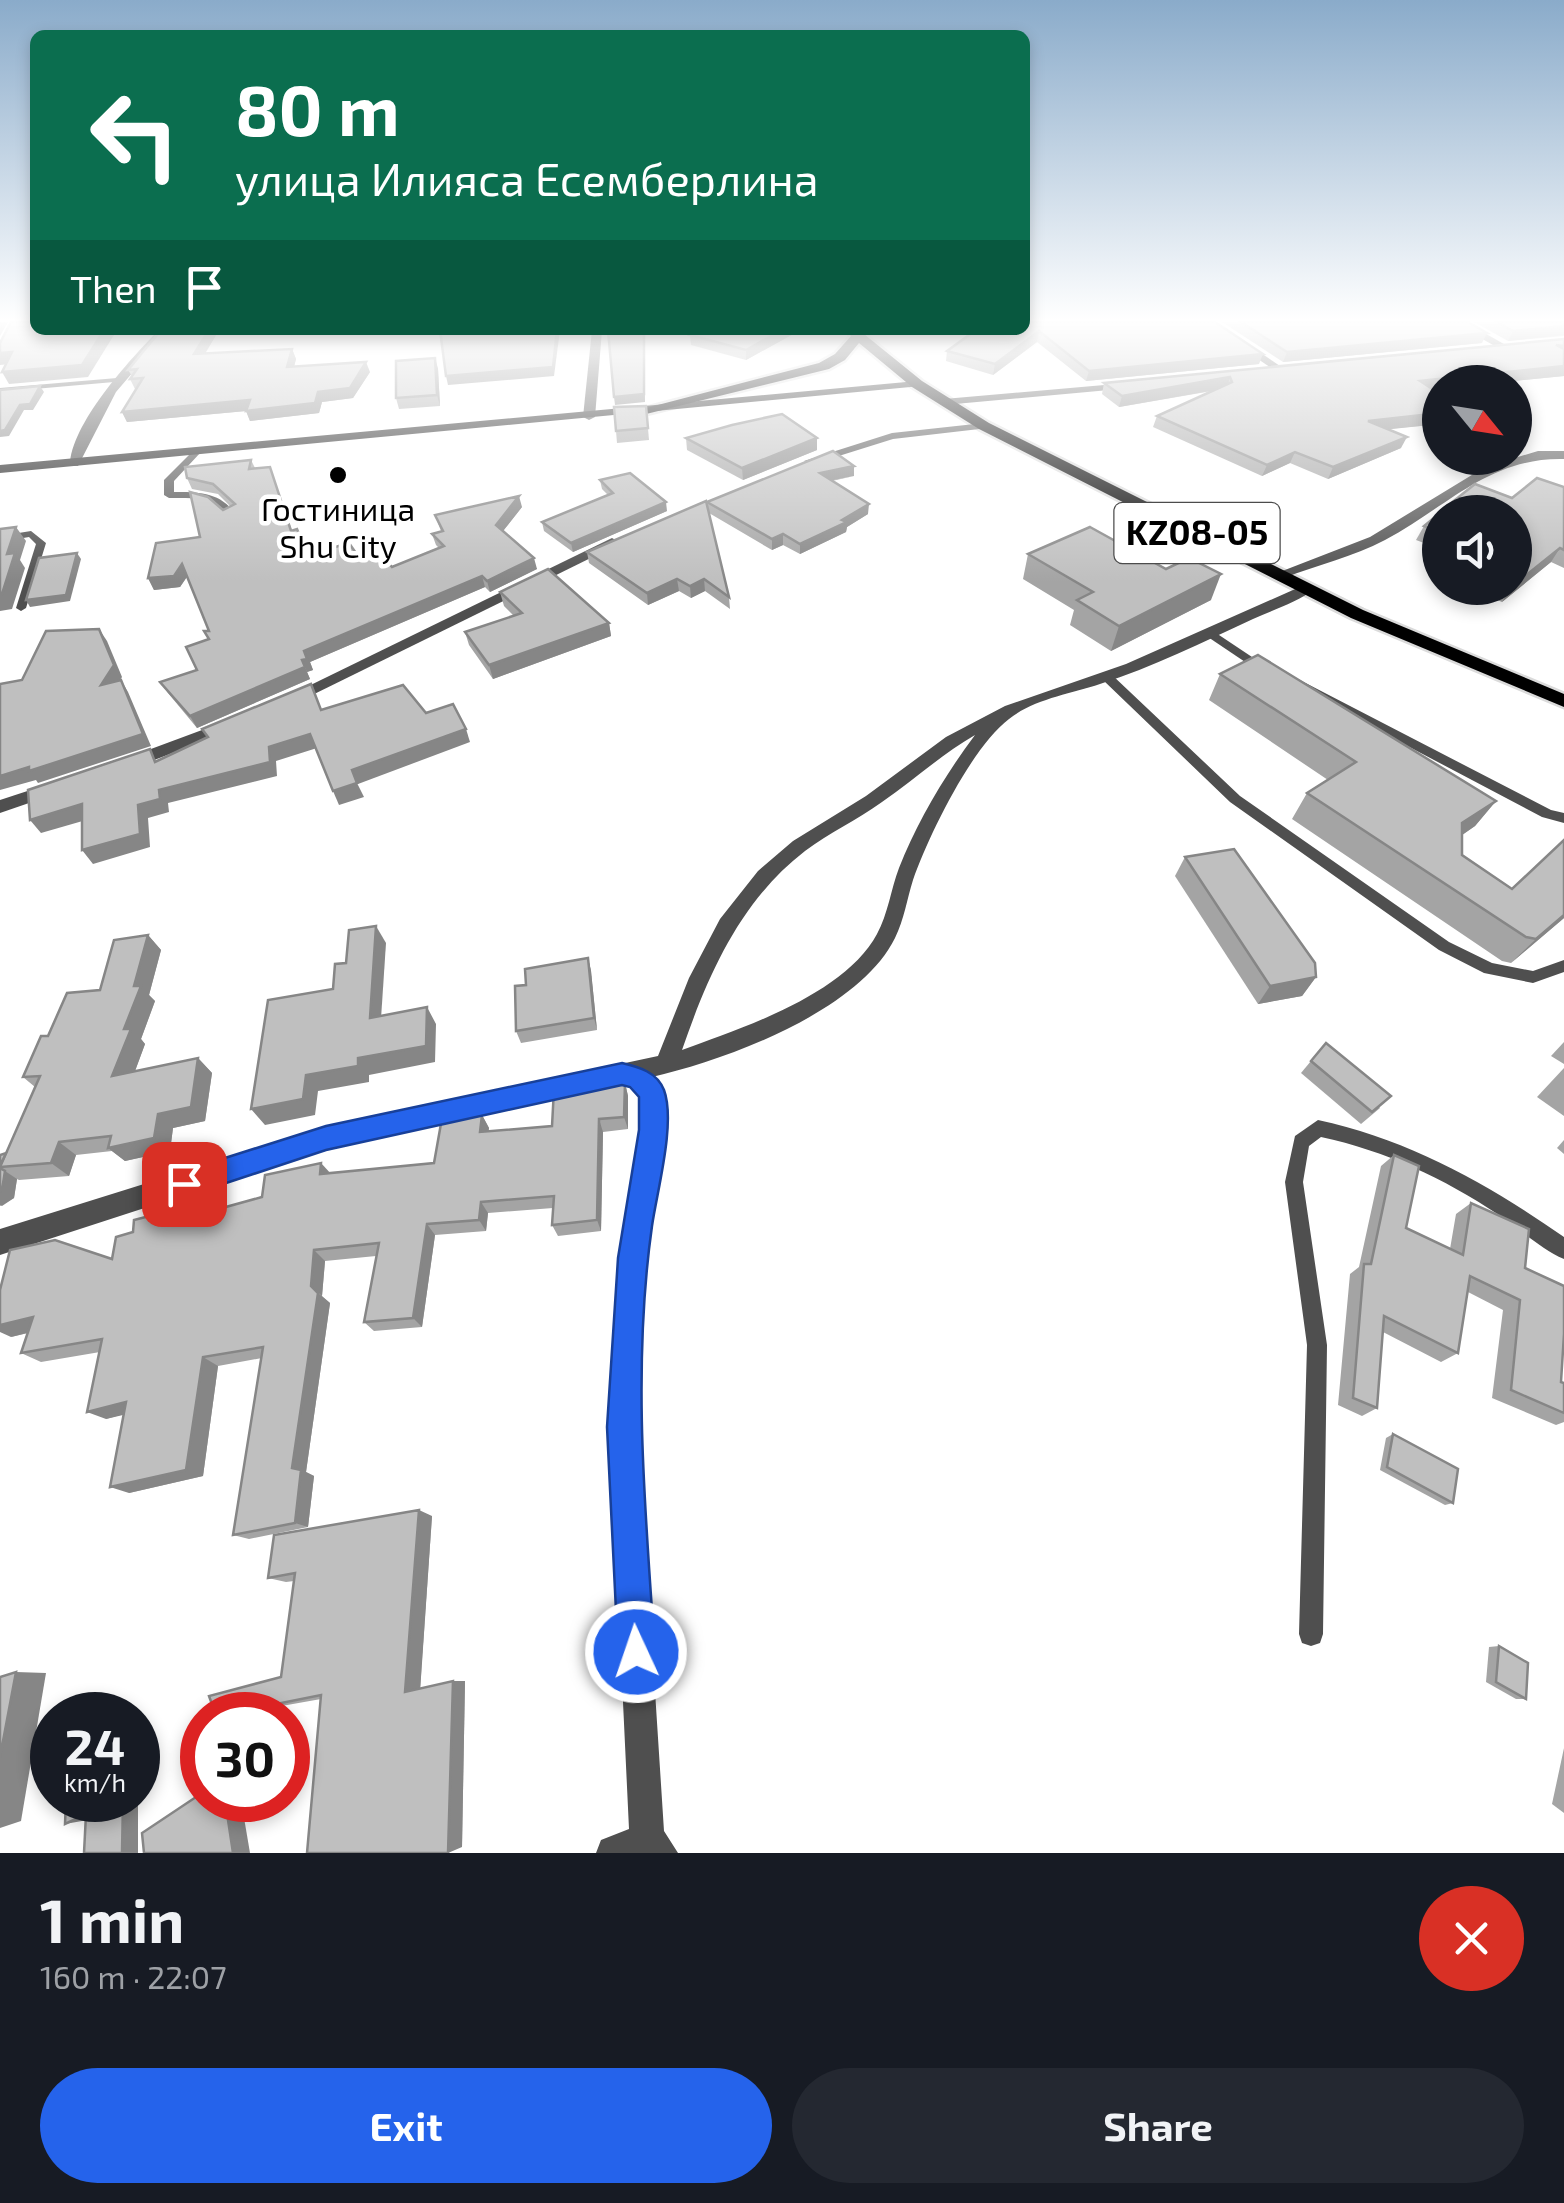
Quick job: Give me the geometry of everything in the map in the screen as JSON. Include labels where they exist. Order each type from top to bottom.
[{"type":"main road","points":[[638,412],[652,408]]},
{"type":"main road","name":"KZ08-05","points":[[955,408],[1357,614],[1564,701]]},
{"type":"street","points":[[74,463],[98,408]]},
{"type":"street","points":[[589,416],[590,408]]},
{"type":"street","points":[[0,470],[673,408]]},
{"type":"street","points":[[798,466],[892,436],[984,426]]},
{"type":"street","points":[[1279,574],[1374,540],[1504,462],[1530,453],[1564,455]]},
{"type":"street","points":[[278,704],[633,533]]},
{"type":"street","points":[[666,1064],[696,977],[737,906],[788,855],[885,792],[923,758],[967,730],[1107,677],[1307,589]]},
{"type":"street","points":[[0,1242],[326,1138],[666,1064],[722,1045],[853,978],[882,944],[898,913],[903,881],[919,845],[979,744],[1001,716]]},
{"type":"street","points":[[122,766],[243,719]]},
{"type":"street","points":[[0,807],[70,783]]},
{"type":"street","points":[[622,1074],[638,1078],[652,1093],[653,1130],[633,1258],[624,1427],[640,1848]]},
{"type":"lane","points":[[198,452],[169,480],[169,496],[212,497],[226,504],[231,515]]},
{"type":"lane","points":[[0,539],[31,534],[41,542],[21,608]]},
{"type":"lane","points":[[1208,633],[1272,672]]},
{"type":"lane","points":[[1107,677],[1235,799],[1444,946],[1489,969],[1533,978],[1564,966]]},
{"type":"lane","points":[[1288,678],[1547,814],[1564,818]]},
{"type":"lane","points":[[1311,1634],[1316,1345],[1294,1182],[1301,1142],[1318,1128],[1358,1134],[1476,1189],[1564,1249]]},
{"type":"building","points":[[0,408],[18,408],[5,430],[0,431]]},
{"type":"building","points":[[614,408],[646,408],[648,428],[616,431]]},
{"type":"building","points":[[1174,408],[1422,408],[1422,415],[1368,421],[1407,437],[1333,467],[1295,452],[1267,465],[1157,416]]},
{"type":"building","points":[[782,414],[817,438],[742,468],[686,438],[732,425]]},
{"type":"building","points":[[833,451],[854,466],[820,473],[869,504],[842,520],[847,522],[800,544],[783,534],[772,539],[707,502]]},
{"type":"building","points":[[251,460],[249,469],[270,467],[291,531],[297,529],[308,555],[349,543],[360,559],[380,553],[392,567],[444,546],[432,534],[443,531],[435,515],[519,496],[496,525],[534,558],[487,581],[482,576],[304,651],[305,667],[190,716],[160,682],[197,670],[186,647],[209,639],[204,631],[209,631],[182,564],[174,576],[148,578],[156,543],[200,537],[190,492],[208,497],[223,510],[235,504],[213,484],[187,478],[185,467]]},
{"type":"building","points":[[630,473],[666,502],[571,543],[542,522],[613,493],[600,480]]},
{"type":"building","points":[[1537,478],[1564,487],[1564,550],[1560,548],[1532,570],[1532,495],[1516,495]]},
{"type":"building","points":[[1475,484],[1504,495],[1461,495]]},
{"type":"building","points":[[706,501],[729,597],[704,579],[690,586],[677,579],[647,593],[587,552]]},
{"type":"building","points":[[16,527],[7,554],[15,553],[0,594],[0,529]]},
{"type":"building","points":[[1090,527],[1166,569],[1189,558],[1221,574],[1119,626],[1077,600],[1093,592],[1028,554]]},
{"type":"building","points":[[77,553],[66,595],[26,600],[39,558]]},
{"type":"building","points":[[548,569],[609,623],[489,665],[465,632],[522,613],[500,592]]},
{"type":"building","points":[[99,629],[114,665],[101,685],[121,680],[143,734],[29,771],[29,767],[0,776],[0,684],[22,680],[46,631]]},
{"type":"building","points":[[1258,655],[1496,801],[1462,823],[1462,855],[1512,889],[1564,840],[1564,915],[1536,939],[1526,937],[1307,793],[1356,762],[1220,674]]},
{"type":"building","points":[[311,684],[321,710],[403,685],[426,713],[453,704],[466,729],[352,770],[357,783],[333,791],[310,734],[269,747],[270,762],[159,790],[160,799],[138,805],[140,834],[82,850],[82,804],[30,820],[28,790],[150,749],[155,762],[208,737],[202,729]]},
{"type":"building","points":[[1234,849],[1315,963],[1316,977],[1270,986],[1185,857]]},
{"type":"building","points":[[376,926],[370,1018],[427,1007],[426,1046],[358,1058],[358,1066],[306,1075],[303,1099],[251,1109],[268,1000],[333,989],[335,964],[346,963],[349,930]]},
{"type":"building","points":[[148,935],[134,986],[141,986],[124,1029],[131,1029],[112,1076],[198,1058],[191,1107],[158,1114],[154,1138],[108,1148],[111,1136],[59,1142],[51,1163],[0,1167],[40,1076],[23,1077],[41,1036],[48,1036],[67,993],[100,990],[114,940]]},
{"type":"building","points":[[588,958],[594,1018],[516,1031],[515,986],[526,985],[525,969]]},
{"type":"building","points":[[1326,1043],[1391,1096],[1372,1112],[1311,1061]]},
{"type":"building","points":[[625,1083],[624,1117],[599,1119],[597,1220],[552,1225],[554,1196],[481,1202],[479,1220],[427,1224],[413,1318],[364,1322],[379,1243],[314,1250],[311,1286],[318,1293],[292,1468],[301,1470],[295,1523],[233,1535],[263,1347],[203,1357],[186,1470],[110,1487],[126,1402],[87,1412],[102,1339],[21,1353],[33,1317],[0,1325],[0,1290],[10,1250],[55,1240],[112,1259],[116,1237],[133,1232],[134,1220],[169,1211],[168,1223],[262,1197],[265,1175],[321,1163],[320,1174],[434,1163],[442,1118],[482,1115],[480,1132],[552,1126],[554,1089]]},
{"type":"building","points":[[1394,1155],[1419,1166],[1406,1228],[1463,1255],[1471,1203],[1529,1229],[1525,1268],[1564,1286],[1564,1413],[1511,1390],[1520,1300],[1470,1276],[1458,1353],[1384,1316],[1377,1408],[1353,1398],[1364,1264],[1371,1264]]},
{"type":"building","points":[[0,1168],[5,1171],[0,1192]]},
{"type":"building","points":[[1393,1434],[1458,1469],[1453,1503],[1387,1467]]},
{"type":"building","points":[[419,1510],[405,1692],[453,1681],[448,1853],[307,1853],[321,1695],[224,1692],[281,1677],[295,1573],[268,1578],[274,1535]]},
{"type":"building","points":[[1499,1646],[1528,1663],[1526,1699],[1496,1682]]},
{"type":"building","points":[[16,1672],[0,1757],[0,1677]]},
{"type":"building","points":[[180,1808],[180,1822],[228,1822],[233,1853],[144,1853],[142,1833]]},
{"type":"building","points":[[86,1822],[123,1822],[122,1853],[84,1853]]},
{"type":"place","name":"Гостиница Shu City","points":[[338,475]]},
{"type":"route","points":[[184,1184],[326,1138],[622,1074],[638,1078],[652,1093],[653,1130],[633,1258],[624,1427],[636,1652]]}]
